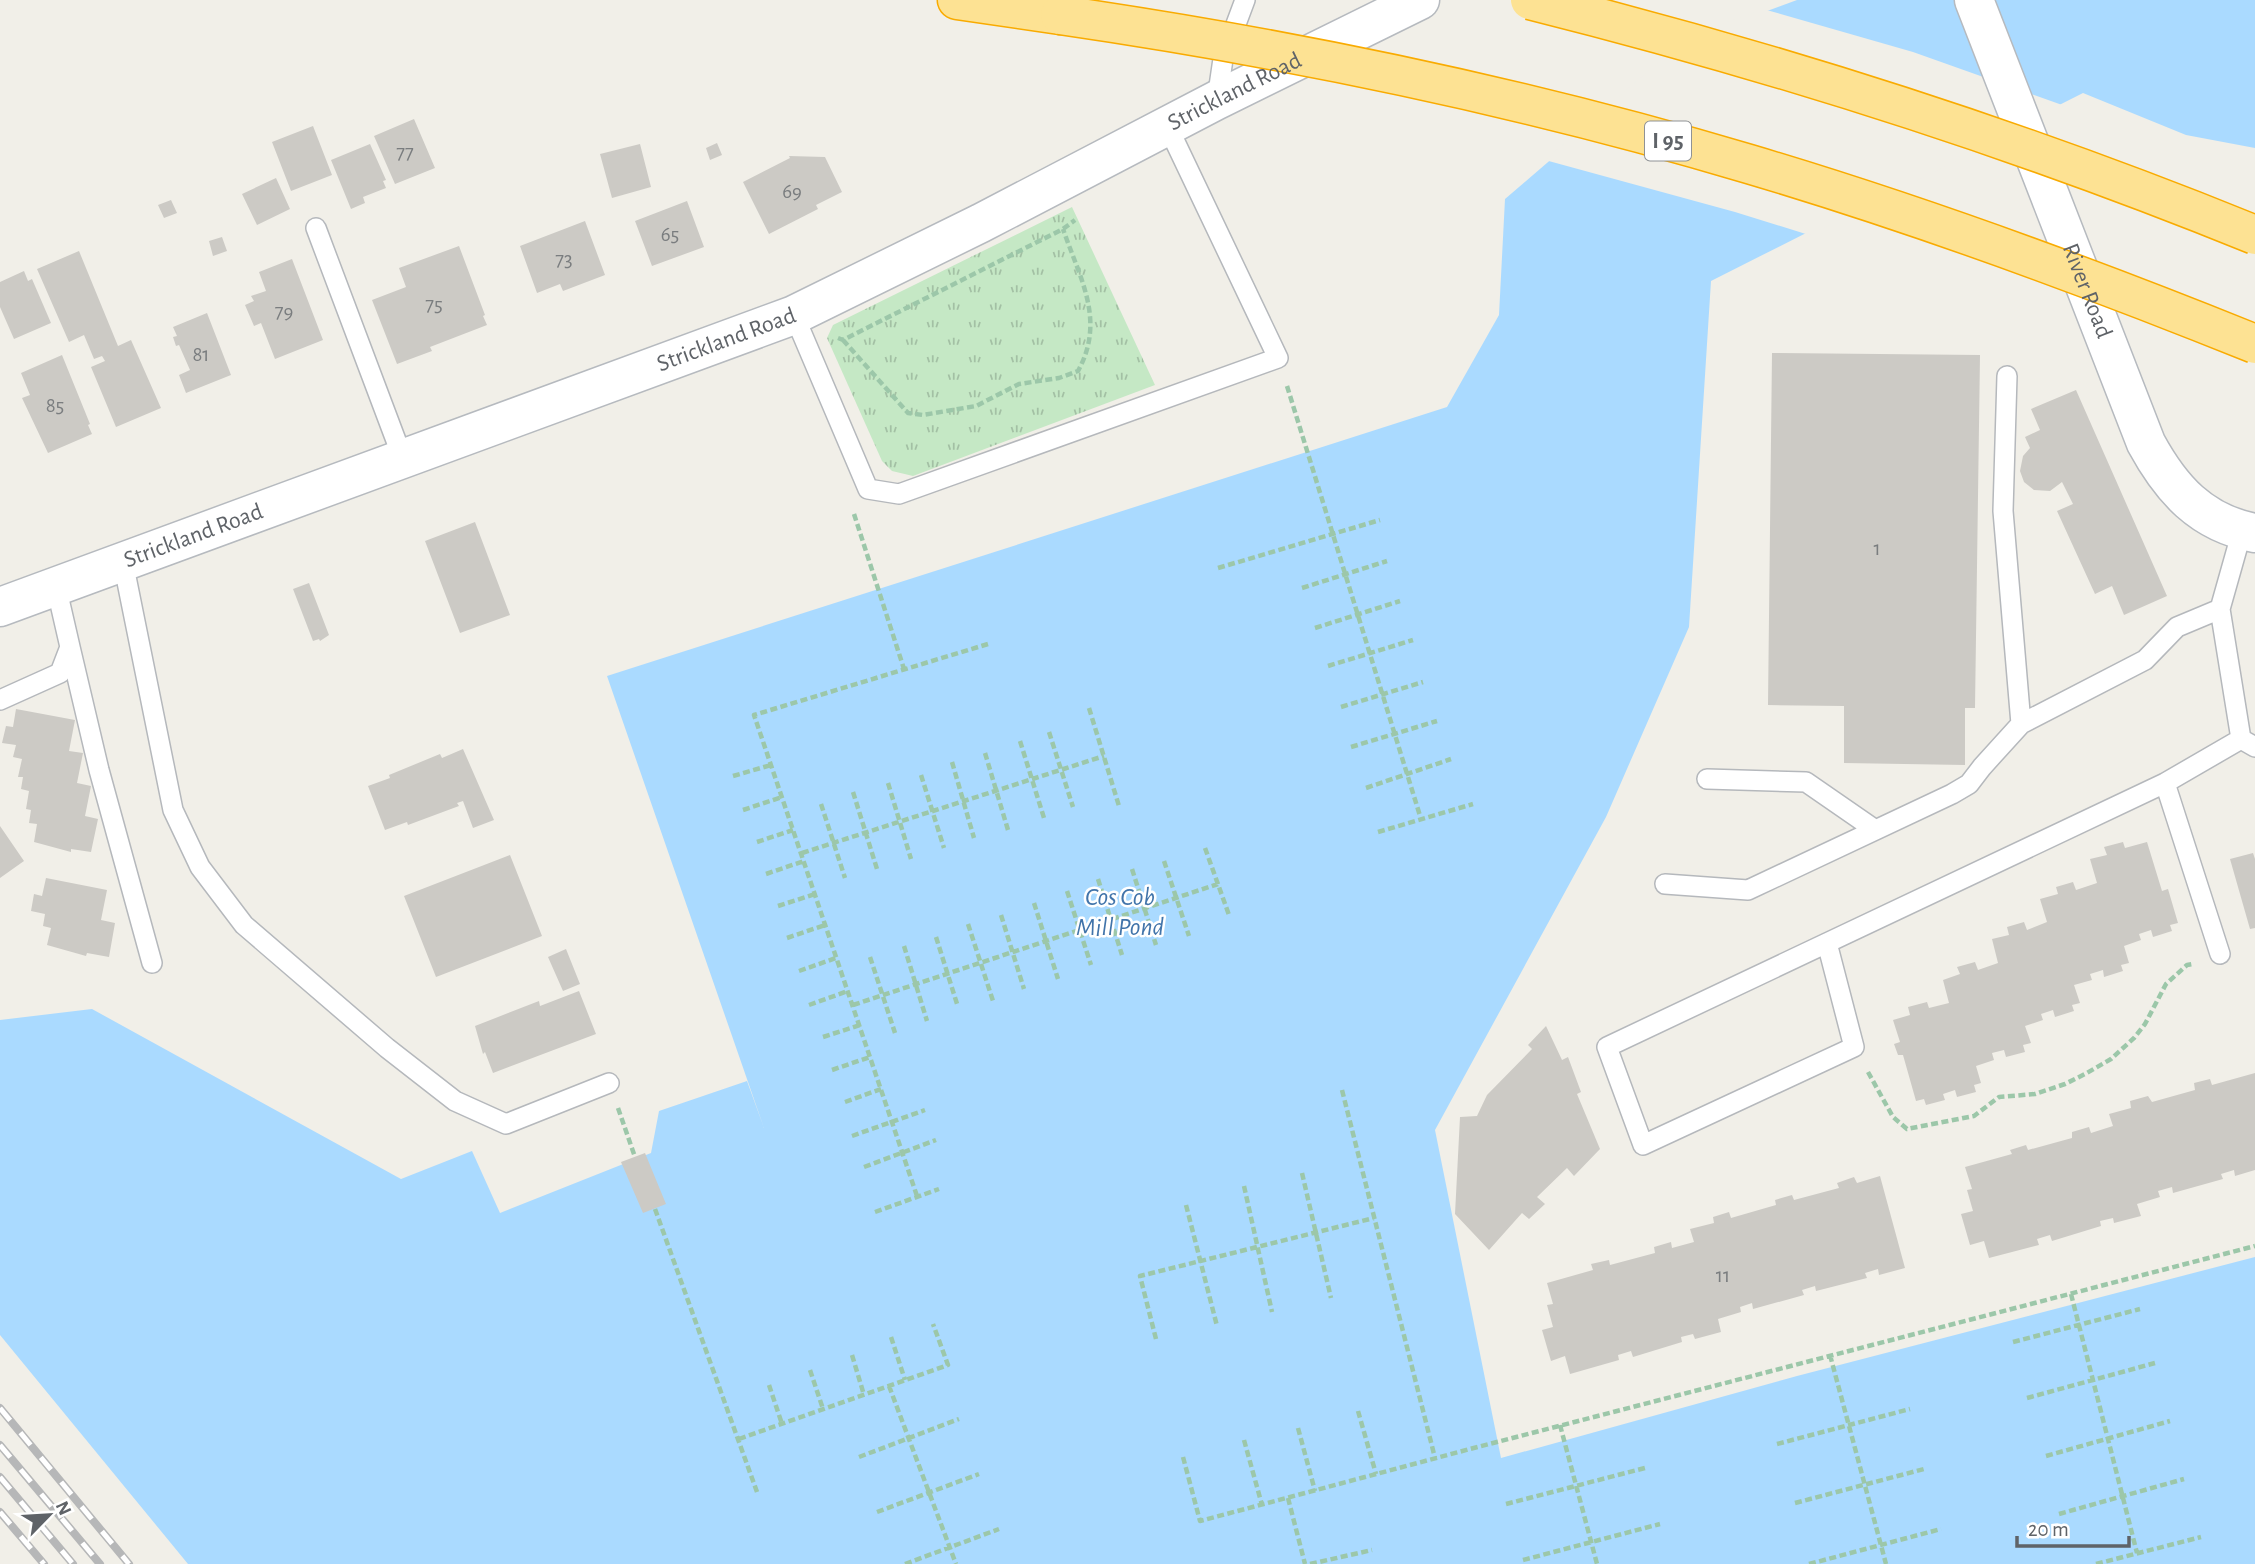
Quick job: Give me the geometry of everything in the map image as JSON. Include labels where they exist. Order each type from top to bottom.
[{"type":"highway","name":"I 95","points":[[957,0],[1221,40],[1354,65],[1617,126],[1875,203],[2117,289],[2255,344]]},
{"type":"highway","points":[[1530,0],[1655,32],[1918,110],[2049,155],[2255,235]]},
{"type":"main road","name":"Strickland Road","points":[[0,607],[794,316],[981,223],[1167,125],[1420,0]]},
{"type":"main road","name":"River Road","points":[[1974,0],[2135,416],[2160,469],[2176,491],[2196,508],[2218,521],[2248,532]]},
{"type":"lane","points":[[1217,100],[1223,59],[1245,0]]},
{"type":"lane","points":[[794,316],[868,489],[899,494],[1278,358],[1167,125]]},
{"type":"lane","points":[[316,228],[403,460]]},
{"type":"lane","points":[[2007,376],[2003,511],[2021,724]]},
{"type":"lane","points":[[1827,943],[1854,1047],[1643,1145],[1607,1047],[2248,743],[2220,609],[2248,532]]},
{"type":"lane","points":[[123,562],[173,810],[200,867],[244,925],[387,1048],[455,1101],[506,1124],[609,1083]]},
{"type":"lane","points":[[56,586],[99,770],[152,963]]},
{"type":"lane","points":[[1665,884],[1748,890],[1969,784],[2021,724],[2145,660],[2177,627],[2220,609]]},
{"type":"lane","points":[[0,700],[60,673],[71,647]]},
{"type":"lane","points":[[1707,779],[1806,782],[1874,829]]},
{"type":"lane","points":[[2165,783],[2220,954]]},
{"type":"path","points":[[843,340],[908,413],[923,415],[976,406],[1019,384],[1059,378],[1078,371],[1086,357],[1092,330],[1088,300],[1063,229]]},
{"type":"path","points":[[1292,402],[1421,819]]},
{"type":"path","points":[[851,507],[904,669]]},
{"type":"path","points":[[1218,568],[1380,520]]},
{"type":"path","points":[[1302,588],[1387,561]]},
{"type":"path","points":[[1315,628],[1399,601]]},
{"type":"path","points":[[1328,666],[1413,640]]},
{"type":"path","points":[[918,1196],[754,715],[988,644]]},
{"type":"path","points":[[1341,707],[1423,682]]},
{"type":"path","points":[[1089,708],[1119,806]]},
{"type":"path","points":[[1351,747],[1437,721]]},
{"type":"path","points":[[1049,732],[1073,807]]},
{"type":"path","points":[[1020,741],[1044,818]]},
{"type":"path","points":[[985,753],[1008,830]]},
{"type":"path","points":[[801,853],[1104,756]]},
{"type":"path","points":[[1366,788],[1451,759]]},
{"type":"path","points":[[952,762],[974,838]]},
{"type":"path","points":[[733,776],[771,765]]},
{"type":"path","points":[[921,775],[944,848]]},
{"type":"path","points":[[888,783],[911,859]]},
{"type":"path","points":[[853,793],[877,869]]},
{"type":"path","points":[[743,810],[782,797]]},
{"type":"path","points":[[821,804],[845,878]]},
{"type":"path","points":[[1378,832],[1473,804]]},
{"type":"path","points":[[757,842],[793,830]]},
{"type":"path","points":[[1205,848],[1230,915]]},
{"type":"path","points":[[766,874],[804,861]]},
{"type":"path","points":[[1164,861],[1189,936]]},
{"type":"path","points":[[1132,869],[1156,945]]},
{"type":"path","points":[[1098,879],[1122,955]]},
{"type":"path","points":[[853,1005],[1218,884]]},
{"type":"path","points":[[1067,891],[1091,965]]},
{"type":"path","points":[[778,906],[815,894]]},
{"type":"path","points":[[1034,903],[1058,979]]},
{"type":"path","points":[[1001,915],[1024,989]]},
{"type":"path","points":[[968,924],[993,1001]]},
{"type":"path","points":[[787,938],[825,925]]},
{"type":"path","points":[[936,937],[958,1007]]},
{"type":"path","points":[[904,946],[927,1021]]},
{"type":"path","points":[[1885,1102],[1893,1117],[1907,1129],[1974,1116],[1999,1097],[2035,1094],[2065,1084],[2111,1059],[2134,1038],[2145,1024],[2166,984],[2178,972],[2187,965],[2220,954]]},
{"type":"path","points":[[870,957],[895,1033]]},
{"type":"path","points":[[799,971],[836,958]]},
{"type":"path","points":[[810,1005],[848,991]]},
{"type":"path","points":[[823,1037],[860,1026]]},
{"type":"path","points":[[832,1070],[870,1057]]},
{"type":"path","points":[[609,1083],[635,1157]]},
{"type":"path","points":[[845,1102],[881,1089]]},
{"type":"path","points":[[1342,1090],[1435,1458]]},
{"type":"path","points":[[852,1136],[925,1111]]},
{"type":"path","points":[[864,1167],[936,1140]]},
{"type":"path","points":[[1302,1173],[1331,1298]]},
{"type":"path","points":[[1244,1186],[1272,1312]]},
{"type":"path","points":[[875,1212],[939,1189]]},
{"type":"path","points":[[1186,1205],[1217,1326]]},
{"type":"path","points":[[655,1209],[757,1492]]},
{"type":"path","points":[[1156,1339],[1140,1276],[1374,1218]]},
{"type":"path","points":[[1183,1457],[1200,1521],[1560,1425],[2072,1296],[2255,1246]]},
{"type":"path","points":[[2072,1296],[2137,1553]]},
{"type":"path","points":[[2012,1342],[2140,1309]]},
{"type":"path","points":[[738,1440],[947,1365],[933,1324]]},
{"type":"path","points":[[891,1337],[905,1381]]},
{"type":"path","points":[[852,1355],[864,1395]]},
{"type":"path","points":[[1830,1356],[1886,1564]]},
{"type":"path","points":[[2027,1398],[2155,1363]]},
{"type":"path","points":[[810,1370],[823,1409]]},
{"type":"path","points":[[769,1385],[782,1424]]},
{"type":"path","points":[[888,1386],[956,1564]]},
{"type":"path","points":[[1777,1444],[1910,1409]]},
{"type":"path","points":[[1359,1411],[1376,1474]]},
{"type":"path","points":[[859,1457],[960,1419]]},
{"type":"path","points":[[2046,1456],[2170,1421]]},
{"type":"path","points":[[1560,1425],[1597,1564]]},
{"type":"path","points":[[1298,1428],[1315,1491]]},
{"type":"path","points":[[1244,1440],[1262,1505]]},
{"type":"path","points":[[1506,1504],[1575,1483],[1645,1468]]},
{"type":"path","points":[[1795,1503],[1924,1469]]},
{"type":"path","points":[[877,1512],[979,1474]]},
{"type":"path","points":[[2059,1514],[2184,1479]]},
{"type":"path","points":[[1288,1498],[1307,1564],[1373,1550]]},
{"type":"path","points":[[1523,1560],[1660,1524]]},
{"type":"path","points":[[905,1564],[999,1528]]},
{"type":"path","points":[[1809,1564],[1941,1530]]},
{"type":"path","points":[[2096,1564],[2201,1537]]},
{"type":"green space","points":[[1072,207],[1155,385],[913,476],[892,471],[882,461],[827,338],[833,325]]},
{"type":"water","name":"Cos Cob Mill Pond","points":[[1797,0],[2255,0],[2255,148],[2186,135],[2083,93],[1711,281],[1689,627],[1606,817],[1435,1130],[1501,1458],[1797,1376],[2255,1257],[2255,1564],[188,1564],[0,1335],[0,1020],[92,1009],[401,1179],[472,1151],[500,1213],[651,1153],[659,1111],[747,1081],[764,1128],[607,676],[1447,407],[1499,315],[1505,199],[1691,39]]},
{"type":"pier","points":[[1763,9],[1913,52],[2065,106],[1809,235],[1545,160],[1689,36]]},
{"type":"building","points":[[414,119],[435,168],[395,184],[374,136]]},
{"type":"building","points":[[313,126],[332,175],[291,191],[272,142]]},
{"type":"building","points":[[717,143],[722,155],[710,160],[706,148]]},
{"type":"building","points":[[370,144],[386,180],[383,181],[386,188],[363,197],[365,203],[351,209],[331,160]]},
{"type":"building","points":[[640,144],[651,187],[612,198],[600,154]]},
{"type":"building","points":[[789,156],[825,157],[842,192],[816,205],[818,209],[769,234],[743,182],[790,158]]},
{"type":"building","points":[[276,178],[290,209],[257,225],[242,194]]},
{"type":"building","points":[[171,200],[177,213],[164,218],[158,205]]},
{"type":"building","points":[[687,201],[704,247],[652,266],[635,221]]},
{"type":"building","points":[[585,221],[605,275],[563,291],[560,284],[537,293],[520,246]]},
{"type":"building","points":[[222,237],[227,251],[213,256],[209,241]]},
{"type":"building","points":[[459,246],[487,325],[430,347],[432,351],[397,364],[372,300],[406,287],[399,268]]},
{"type":"building","points":[[79,251],[118,346],[131,340],[161,408],[116,427],[91,367],[105,361],[102,356],[94,359],[84,335],[69,342],[37,269]]},
{"type":"building","points":[[292,259],[323,340],[275,359],[261,323],[254,326],[245,305],[254,301],[251,296],[266,291],[259,272]]},
{"type":"building","points":[[24,271],[28,281],[32,279],[51,323],[14,339],[0,307],[0,282]]},
{"type":"building","points":[[207,313],[231,375],[186,393],[179,375],[190,370],[179,345],[176,346],[173,337],[177,336],[173,327]]},
{"type":"building","points":[[1772,353],[1980,355],[1975,708],[1965,708],[1965,765],[1844,763],[1844,706],[1768,705]]},
{"type":"building","points":[[62,355],[92,434],[48,453],[22,398],[30,395],[21,373]]},
{"type":"building","points":[[2076,390],[2167,596],[2124,615],[2112,586],[2095,594],[2057,511],[2073,504],[2062,482],[2050,491],[2034,490],[2024,482],[2020,471],[2023,456],[2030,448],[2025,437],[2040,430],[2031,409]]},
{"type":"building","points":[[475,522],[510,615],[460,633],[425,541]]},
{"type":"building","points":[[309,583],[329,635],[320,641],[313,641],[293,589]]},
{"type":"building","points":[[16,709],[75,720],[69,751],[83,753],[77,783],[91,786],[85,816],[98,819],[91,852],[71,849],[71,852],[34,842],[37,824],[29,823],[31,810],[26,809],[29,791],[21,789],[23,777],[18,777],[22,759],[13,757],[16,745],[2,743],[6,726],[13,727]]},
{"type":"building","points":[[463,749],[494,820],[473,828],[463,801],[457,803],[459,806],[408,825],[407,822],[385,830],[368,786],[440,754],[442,758]]},
{"type":"building","points":[[0,826],[24,861],[0,878]]},
{"type":"building","points":[[2123,842],[2125,848],[2147,842],[2162,891],[2168,889],[2178,923],[2170,925],[2172,931],[2153,937],[2151,930],[2139,934],[2141,940],[2124,946],[2129,963],[2121,965],[2123,971],[2104,977],[2103,970],[2090,974],[2092,980],[2074,985],[2080,1003],[2072,1005],[2074,1011],[2055,1017],[2053,1010],[2041,1014],[2043,1020],[2025,1026],[2031,1043],[2023,1045],[2025,1052],[2006,1057],[2004,1050],[1992,1053],[1994,1060],[1976,1066],[1981,1083],[1974,1085],[1976,1092],[1957,1097],[1955,1090],[1943,1094],[1945,1100],[1926,1105],[1924,1099],[1916,1101],[1903,1055],[1898,1055],[1894,1044],[1900,1042],[1893,1020],[1910,1015],[1908,1007],[1927,1002],[1929,1008],[1949,1003],[1943,980],[1960,974],[1957,967],[1975,962],[1978,970],[1998,963],[1992,939],[2009,935],[2007,927],[2024,922],[2027,930],[2047,922],[2040,899],[2058,894],[2056,887],[2073,882],[2076,890],[2097,883],[2090,859],[2107,855],[2104,847]]},
{"type":"building","points":[[2253,853],[2255,928],[2250,929],[2230,859]]},
{"type":"building","points":[[510,855],[542,936],[436,977],[404,896]]},
{"type":"building","points":[[46,878],[107,890],[101,920],[115,923],[109,957],[87,953],[86,956],[47,945],[51,928],[43,926],[45,914],[31,911],[34,894],[42,896]]},
{"type":"building","points":[[566,949],[580,984],[563,991],[548,957]]},
{"type":"building","points":[[579,991],[596,1034],[493,1073],[485,1052],[483,1054],[475,1026],[539,1001],[540,1006]]},
{"type":"building","points":[[1546,1026],[1562,1060],[1568,1057],[1581,1092],[1577,1094],[1600,1149],[1574,1176],[1567,1168],[1537,1197],[1545,1204],[1529,1219],[1522,1213],[1489,1250],[1455,1214],[1460,1117],[1477,1116],[1487,1095],[1532,1049],[1528,1045]]},
{"type":"building","points":[[2255,1073],[2255,1170],[2235,1176],[2234,1170],[2221,1174],[2223,1179],[2173,1193],[2172,1187],[2158,1191],[2160,1197],[2137,1204],[2141,1216],[2114,1223],[2113,1218],[2100,1221],[2101,1226],[2052,1241],[2050,1235],[2037,1239],[2039,1245],[1989,1258],[1984,1241],[1970,1245],[1961,1214],[1973,1211],[1967,1190],[1972,1189],[1965,1167],[2012,1154],[2010,1150],[2026,1145],[2028,1150],[2072,1138],[2072,1132],[2089,1127],[2091,1133],[2113,1126],[2109,1114],[2131,1108],[2130,1101],[2148,1096],[2152,1102],[2195,1090],[2194,1083],[2210,1079],[2212,1085]]},
{"type":"building","points":[[645,1153],[666,1204],[643,1213],[621,1162]]},
{"type":"building","points":[[1880,1176],[1905,1268],[1879,1275],[1878,1269],[1865,1273],[1867,1278],[1816,1291],[1815,1286],[1802,1290],[1804,1295],[1753,1309],[1752,1303],[1740,1307],[1741,1312],[1718,1319],[1721,1332],[1695,1339],[1693,1334],[1681,1337],[1682,1342],[1633,1357],[1631,1351],[1618,1355],[1619,1360],[1570,1374],[1565,1356],[1551,1361],[1542,1330],[1553,1327],[1547,1305],[1553,1304],[1547,1283],[1593,1270],[1591,1264],[1609,1260],[1610,1265],[1655,1253],[1654,1247],[1671,1242],[1672,1248],[1694,1242],[1690,1229],[1714,1223],[1713,1217],[1729,1212],[1731,1218],[1776,1205],[1775,1200],[1792,1195],[1794,1200],[1839,1188],[1837,1183],[1854,1177],[1857,1183]]},
{"type":"railway","points":[[0,1408],[129,1564]]},
{"type":"railway","points":[[0,1445],[100,1564]]},
{"type":"railway","points":[[0,1477],[73,1564]]},
{"type":"railway","points":[[0,1512],[44,1564]]}]
